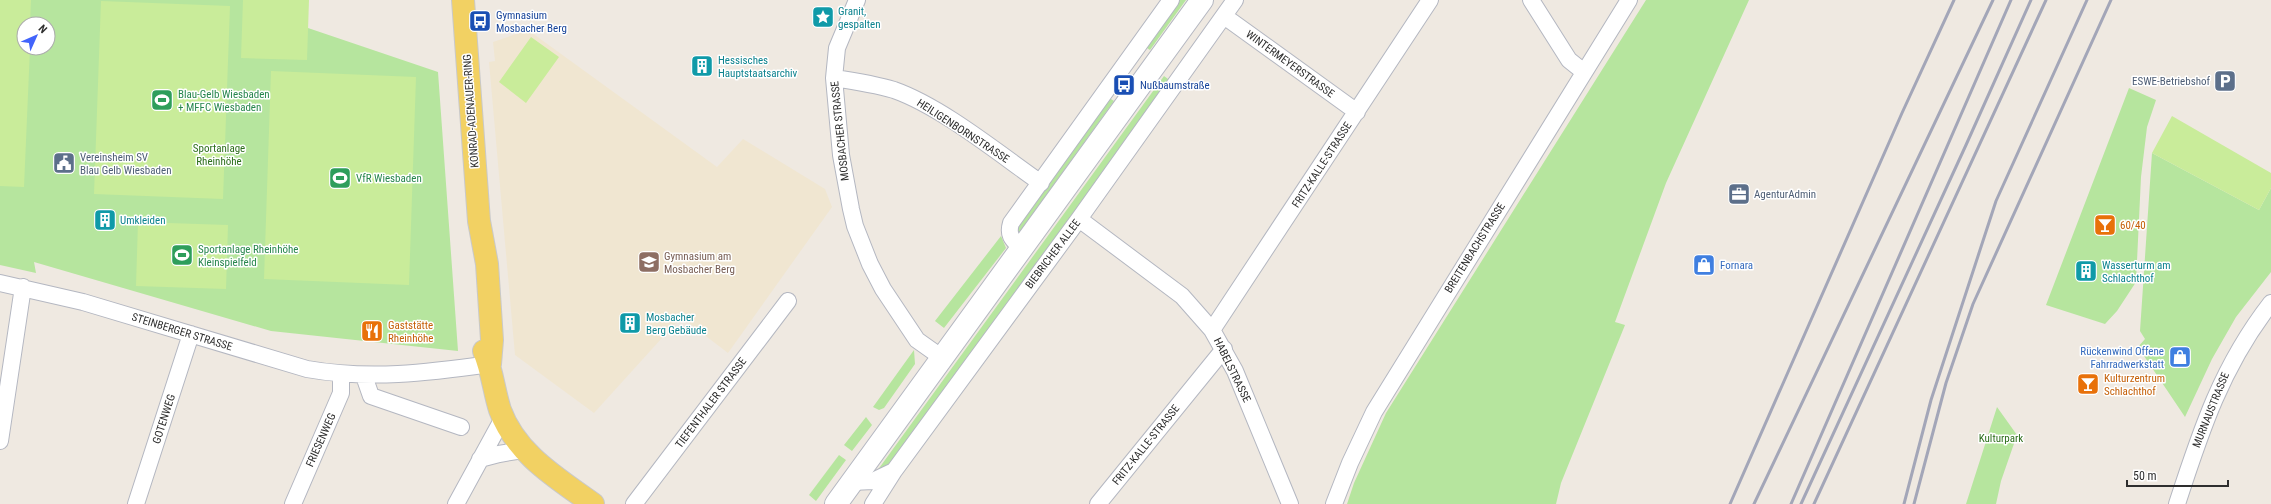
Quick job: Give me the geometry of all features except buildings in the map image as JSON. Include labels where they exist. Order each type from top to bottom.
[{"type":"main road","name":"KONRAD-ADENAUER-RING","points":[[463,0],[479,221],[476,243],[480,334],[490,364],[503,418],[523,450],[534,461],[593,504]]},
{"type":"main road","points":[[836,504],[941,357],[1022,249],[1202,0]]},
{"type":"street","name":"MOSBACHER STRASSE","points":[[857,0],[837,48],[834,78],[842,161],[855,226],[870,264],[896,310],[918,340],[941,357]]},
{"type":"street","points":[[1022,249],[1010,237],[1009,230],[1011,223],[1171,0]]},
{"type":"street","name":"BIEBRICHER ALLEE","points":[[852,482],[873,481],[894,471],[1079,219],[1235,0]]},
{"type":"street","name":"FRITZ-KALLE-STRASSE","points":[[1212,330],[1430,0]]},
{"type":"street","points":[[1531,0],[1569,60],[1584,72]]},
{"type":"street","name":"BREITENBACHSTRASSE","points":[[1334,504],[1350,464],[1374,412],[1629,0]]},
{"type":"street","name":"WINTERMEYERSTRASSE","points":[[1224,16],[1357,112]]},
{"type":"street","name":"HEILIGENBORNSTRASSE","points":[[834,78],[872,84],[913,99],[937,112],[1041,183]]},
{"type":"street","name":"HABELSTRASSE","points":[[1079,219],[1182,296],[1212,330],[1224,349],[1290,504]]},
{"type":"street","name":"STEINBERGER STRASSE","points":[[0,283],[83,302],[292,364],[341,375],[364,376],[410,373],[490,364]]},
{"type":"street","points":[[0,441],[23,288]]},
{"type":"street","name":"TIEFENTHALER STRASSE","points":[[634,504],[788,301]]},
{"type":"street","name":"MURNAUSTRASSE","points":[[2177,504],[2215,395],[2247,335],[2271,303]]},
{"type":"street","name":"GOTENWEG","points":[[136,504],[191,334]]},
{"type":"street","name":"FRITZ-KALLE-STRASSE","points":[[1098,504],[1224,349]]},
{"type":"street","name":"FRIESENWEG","points":[[293,504],[341,393],[341,375]]},
{"type":"street","points":[[364,376],[371,396],[461,428]]},
{"type":"street","points":[[456,504],[503,418]]},
{"type":"street","points":[[480,460],[499,454],[523,450]]},
{"type":"street","points":[[874,504],[894,471]]},
{"type":"shaded area","name":"Gymnasium am Mosbacher Berg","points":[[528,30],[717,167],[743,139],[825,189],[832,207],[728,353],[681,317],[594,413],[515,355],[489,62],[495,61],[493,42]]},
{"type":"green space","name":"Sportanlage Rheinhöhe","points":[[0,0],[307,0],[308,28],[438,72],[458,351],[271,331],[34,262],[36,273],[0,265]]},
{"type":"green space","points":[[0,0],[31,0],[30,16],[16,16],[16,56],[30,56],[24,187],[0,186]]},
{"type":"green space","points":[[243,0],[309,0],[307,60],[241,58]]},
{"type":"green space","points":[[1176,0],[1186,0],[1150,50],[1144,46]]},
{"type":"green space","points":[[1646,0],[1749,0],[1666,183],[1615,322],[1625,325],[1561,483],[1556,504],[1347,504],[1354,483],[1386,413]]},
{"type":"green space","name":"Blau-Gelb Wiesbaden + MFFC Wiesbaden","points":[[101,1],[230,6],[223,199],[94,194]]},
{"type":"green space","points":[[531,37],[559,57],[526,103],[499,82]]},
{"type":"green space","name":"VfR Wiesbaden","points":[[271,71],[416,77],[409,285],[264,279]]},
{"type":"green space","points":[[1164,76],[1172,82],[895,461],[877,471]]},
{"type":"green space","points":[[2129,88],[2156,100],[2147,127],[2141,177],[2136,282],[2117,311],[2105,324],[2046,305]]},
{"type":"green space","points":[[1108,97],[1114,101],[1016,237],[1014,226]]},
{"type":"green space","points":[[2172,116],[2271,173],[2271,188],[2259,210],[2152,153]]},
{"type":"green space","points":[[2152,153],[2259,210],[2271,188],[2271,272],[2236,317],[2212,359],[2185,417],[2138,347],[2145,339],[2140,331]]},
{"type":"green space","name":"Sportanlage Rheinhöhe Kleinspielfeld","points":[[138,222],[228,225],[226,289],[136,286]]},
{"type":"green space","points":[[1001,236],[1006,248],[944,328],[935,321]]},
{"type":"green space","points":[[914,350],[915,364],[884,408],[879,410],[873,407]]},
{"type":"green space","name":"Kulturpark","points":[[1997,407],[2017,435],[2001,481],[1996,504],[1966,504]]},
{"type":"green space","points":[[866,417],[872,425],[852,451],[844,445]]},
{"type":"green space","points":[[839,455],[846,460],[816,501],[809,495]]},
{"type":"railway","points":[[1730,504],[1902,113],[1954,0]]},
{"type":"railway","points":[[1754,504],[1993,0]]},
{"type":"railway","points":[[1791,504],[2011,0]]},
{"type":"railway","points":[[1801,504],[2031,0]]},
{"type":"railway","points":[[1814,504],[2046,0]]},
{"type":"railway","points":[[1904,504],[1931,400],[1996,201],[2087,0]]},
{"type":"railway","points":[[1914,504],[1946,383],[1973,304],[2111,0]]},
{"type":"place","name":"Granit, gespalten","points":[[823,17]]},
{"type":"place","name":"Gymnasium Mosbacher Berg","points":[[480,21]]},
{"type":"place","name":"Hessisches Hauptstaatsarchiv","points":[[702,66]]},
{"type":"place","name":"ESWE-Betriebshof","points":[[2225,81]]},
{"type":"place","name":"Nußbaumstraße","points":[[1124,85]]},
{"type":"place","name":"Blau-Gelb Wiesbaden + MFFC Wiesbaden","points":[[162,100]]},
{"type":"place","name":"Vereinsheim SV Blau Gelb Wiesbaden","points":[[64,163]]},
{"type":"place","name":"VfR Wiesbaden","points":[[340,178]]},
{"type":"place","name":"AgenturAdmin","points":[[1739,194]]},
{"type":"place","name":"Umkleiden","points":[[105,220]]},
{"type":"place","name":"60/40","points":[[2105,225]]},
{"type":"place","name":"Sportanlage Rheinhöhe Kleinspielfeld","points":[[182,255]]},
{"type":"place","name":"Gymnasium am Mosbacher Berg","points":[[649,262]]},
{"type":"place","name":"Fornara","points":[[1704,265]]},
{"type":"place","name":"Wasserturm am Schlachthof","points":[[2086,271]]},
{"type":"place","name":"Mosbacher Berg Gebäude","points":[[630,323]]},
{"type":"place","name":"Gaststätte Rheinhöhe","points":[[372,331]]},
{"type":"place","name":"Rückenwind Offene Fahrradwerkstatt","points":[[2180,357]]},
{"type":"place","name":"Kulturzentrum Schlachthof","points":[[2088,384]]}]
